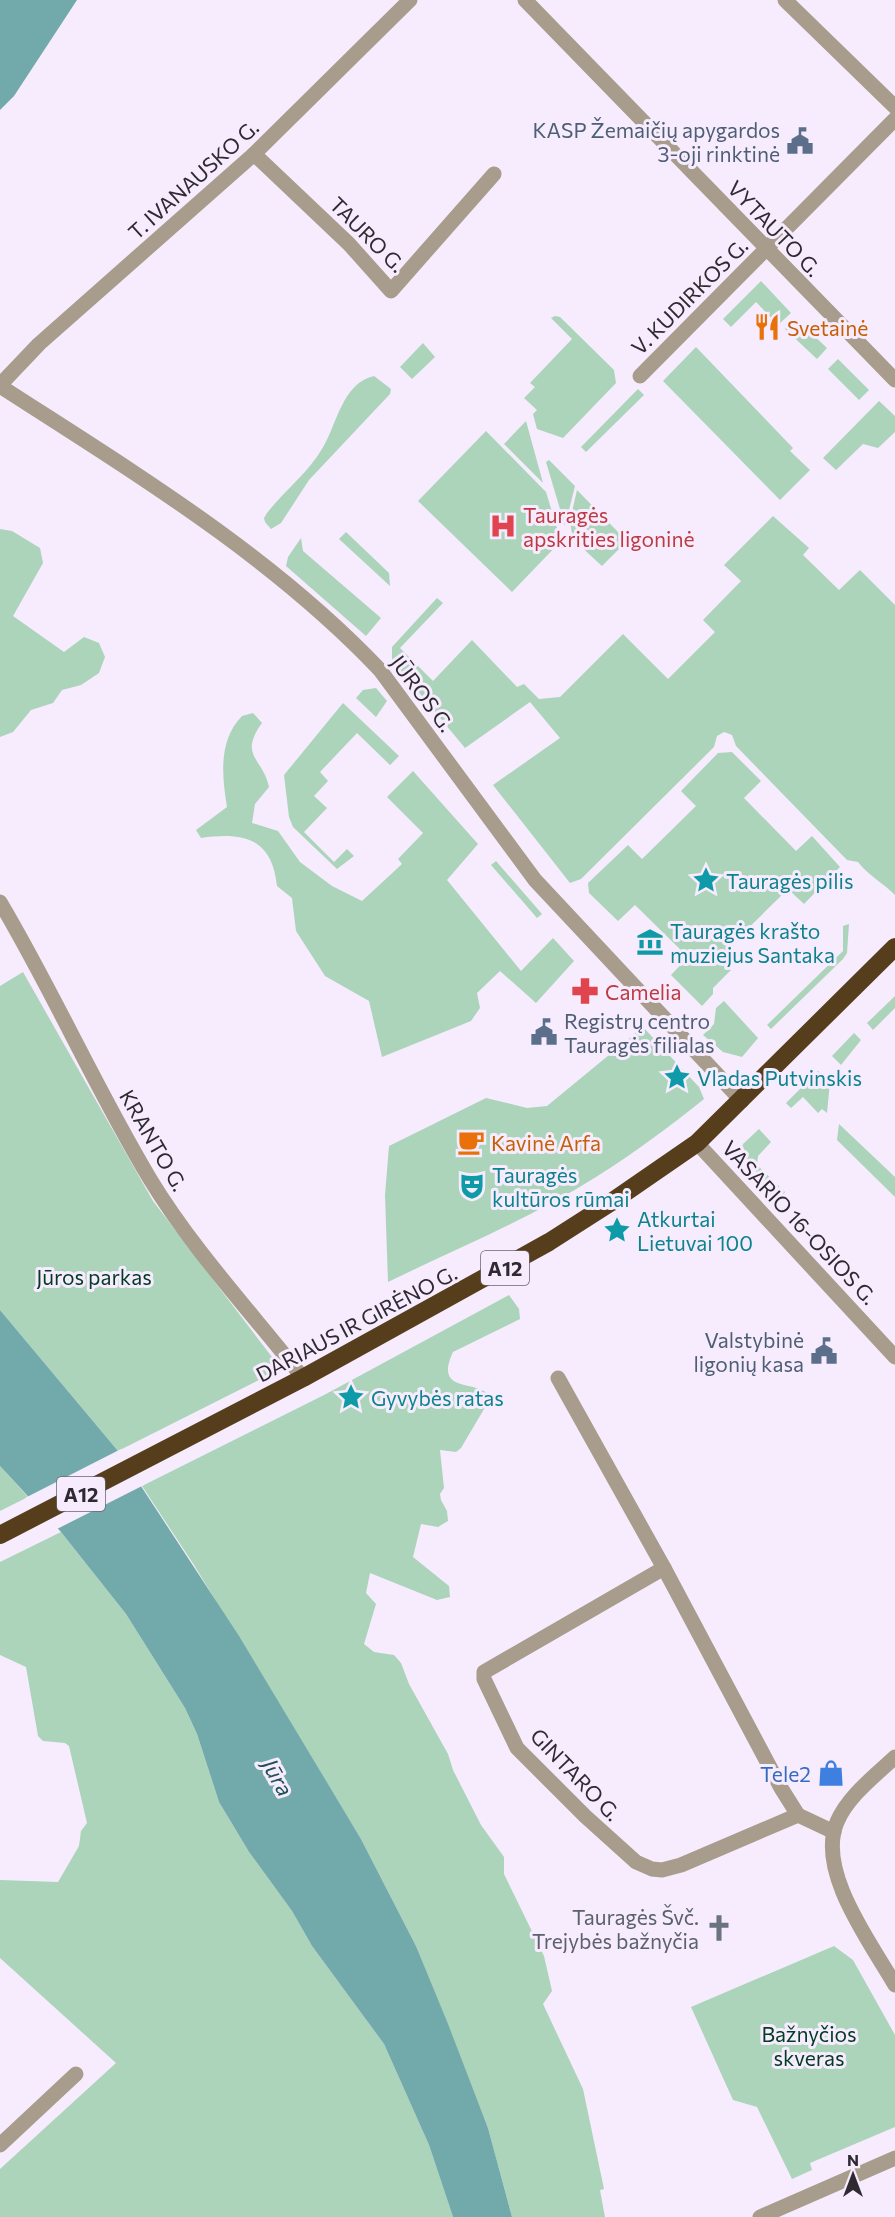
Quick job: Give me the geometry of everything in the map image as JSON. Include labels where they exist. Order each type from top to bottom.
[{"type":"highway","name":"DARIAUS IR GIRĖNO G.","points":[[0,1535],[303,1378],[549,1242],[698,1143],[895,947]]},
{"type":"street","name":"T. IVANAUSKO G.","points":[[0,386],[39,344],[254,154],[410,0]]},
{"type":"street","name":"VYTAUTO G.","points":[[525,0],[895,380]]},
{"type":"street","points":[[785,0],[895,107]]},
{"type":"street","name":"V. KUDIRKOS G.","points":[[640,376],[895,119]]},
{"type":"street","name":"TAURO G.","points":[[254,154],[342,237],[391,291],[494,174]]},
{"type":"street","name":"JŪROS G.","points":[[0,386],[191,510],[266,568],[359,648],[380,670],[535,880],[742,1101]]},
{"type":"street","name":"KRANTO G.","points":[[0,902],[49,988],[151,1180],[199,1248],[303,1378]]},
{"type":"street","name":"VASARIO 16-OSIOS G.","points":[[698,1143],[895,1357]]},
{"type":"street","points":[[558,1378],[798,1815],[834,1832]]},
{"type":"street","name":"GINTARO G.","points":[[664,1568],[484,1672],[483,1679],[517,1748],[627,1855],[652,1869],[662,1870],[681,1865],[798,1815]]},
{"type":"street","points":[[895,1757],[851,1800],[837,1822],[831,1852],[835,1871],[851,1907],[895,1985]]},
{"type":"street","points":[[0,2145],[76,2074]]},
{"type":"street","points":[[760,2217],[895,2158]]},
{"type":"green space","points":[[761,281],[791,313],[778,325],[756,302],[731,327],[723,319]]},
{"type":"green space","points":[[560,317],[614,370],[616,383],[563,438],[537,429],[533,414],[537,410],[524,398],[535,387],[530,383],[572,339],[551,318]]},
{"type":"green space","points":[[795,318],[827,348],[817,359],[785,329]]},
{"type":"green space","points":[[423,343],[435,357],[412,379],[400,367]]},
{"type":"green space","points":[[696,347],[793,448],[790,451],[810,470],[780,500],[663,381]]},
{"type":"green space","points":[[838,359],[869,390],[859,400],[828,369]]},
{"type":"green space","points":[[374,376],[391,389],[390,394],[309,480],[281,523],[271,529],[264,518],[267,513],[316,458],[347,396],[354,387]]},
{"type":"green space","points":[[638,389],[644,395],[586,452],[581,447]]},
{"type":"green space","points":[[879,401],[895,416],[895,432],[878,448],[863,444],[836,470],[823,458]]},
{"type":"green space","points":[[526,421],[543,483],[504,444]]},
{"type":"green space","points":[[486,431],[546,492],[561,541],[512,592],[418,501]]},
{"type":"green space","points":[[549,460],[575,486],[565,526],[546,462]]},
{"type":"green space","points":[[577,490],[620,534],[622,546],[602,566],[582,547],[572,533],[571,517]]},
{"type":"green space","points":[[773,516],[809,548],[803,555],[839,590],[860,570],[895,605],[895,895],[858,862],[847,860],[736,746],[732,735],[724,732],[717,736],[714,747],[581,879],[570,883],[493,785],[560,738],[530,702],[465,748],[392,660],[392,647],[437,598],[443,603],[400,648],[433,681],[472,640],[517,687],[524,684],[539,699],[560,697],[623,634],[668,679],[715,632],[703,620],[741,581],[724,565]]},
{"type":"green space","points":[[0,529],[12,531],[40,548],[43,563],[13,616],[64,652],[84,637],[99,643],[105,657],[99,673],[81,685],[62,690],[53,703],[31,710],[13,732],[0,737]]},
{"type":"green space","points":[[346,532],[389,573],[390,586],[339,539]]},
{"type":"green space","points":[[301,538],[303,551],[381,618],[366,636],[286,566],[288,557]]},
{"type":"green space","points":[[376,688],[387,701],[376,717],[356,698],[363,690]]},
{"type":"green space","points":[[343,703],[399,756],[390,765],[357,733],[320,772],[328,781],[314,796],[327,808],[304,832],[334,862],[347,849],[354,856],[337,869],[293,827],[289,817],[284,775]]},
{"type":"green space","points":[[253,713],[262,723],[255,734],[252,750],[269,787],[255,804],[252,823],[278,831],[300,862],[332,886],[362,901],[402,864],[398,859],[423,833],[387,797],[413,771],[478,844],[447,880],[521,971],[553,938],[574,961],[536,1003],[500,971],[477,993],[480,1008],[471,1021],[382,1057],[369,1001],[325,976],[296,931],[292,898],[277,886],[269,857],[262,848],[243,838],[216,836],[201,838],[196,830],[227,807],[223,771],[225,748],[234,726],[242,716]]},
{"type":"green space","points":[[732,752],[761,781],[744,798],[796,851],[812,836],[840,867],[804,904],[788,889],[719,957],[731,970],[713,988],[713,994],[702,1006],[671,975],[688,957],[635,905],[618,921],[589,893],[588,883],[628,845],[642,859],[696,806],[681,791],[718,753]]},
{"type":"green space","points":[[496,861],[542,914],[537,918],[491,865]]},
{"type":"green space","points":[[849,924],[847,953],[843,959],[771,1029],[767,1025],[843,951],[843,926]]},
{"type":"green space","name":"Jūros parkas","points":[[23,972],[153,1201],[275,1361],[269,1375],[118,1451],[0,1310],[0,986]]},
{"type":"green space","points":[[895,996],[895,1008],[873,1030],[867,1023]]},
{"type":"green space","points":[[724,1001],[758,1038],[742,1057],[723,1052],[703,1035],[714,1024],[716,1008]]},
{"type":"green space","points":[[643,1027],[699,1087],[704,1099],[638,1149],[571,1192],[388,1282],[385,1195],[389,1146],[486,1098],[527,1108],[547,1106]]},
{"type":"green space","points":[[854,1033],[861,1040],[841,1065],[832,1056]]},
{"type":"green space","points":[[818,1071],[830,1082],[827,1113],[822,1109],[818,1113],[803,1097],[791,1108],[786,1103]]},
{"type":"green space","points":[[839,1124],[895,1177],[895,1197],[837,1140]]},
{"type":"green space","points":[[759,1129],[771,1142],[758,1156],[757,1165],[785,1192],[781,1200],[741,1155],[743,1144]]},
{"type":"green space","points":[[509,1295],[519,1309],[520,1319],[453,1352],[448,1366],[449,1375],[453,1380],[483,1391],[489,1396],[487,1404],[461,1448],[456,1452],[440,1450],[444,1488],[440,1494],[447,1511],[448,1521],[438,1527],[421,1524],[413,1557],[449,1586],[450,1597],[437,1600],[370,1573],[366,1593],[376,1604],[364,1644],[374,1652],[394,1655],[401,1663],[409,1684],[448,1754],[453,1770],[481,1825],[504,1857],[504,1874],[544,1956],[552,1991],[543,2004],[583,2089],[604,2189],[600,2190],[605,2217],[512,2217],[488,2128],[416,1946],[361,1839],[194,1565],[142,1486],[326,1394]]},
{"type":"green space","points":[[0,1466],[28,1497],[0,1511]]},
{"type":"green space","points":[[61,1532],[126,1614],[185,1708],[197,1734],[219,1802],[249,1852],[292,1911],[312,1946],[384,2044],[429,2145],[453,2217],[0,2217],[0,2169],[116,2063],[0,1958],[0,1880],[58,1882],[79,1846],[81,1831],[87,1823],[69,1746],[65,1743],[43,1741],[38,1736],[26,1667],[0,1655],[0,1562]]},
{"type":"green space","name":"Bažnyčios skveras","points":[[834,1946],[853,1960],[895,2035],[895,2127],[810,2163],[812,2170],[792,2179],[757,2107],[733,2100],[691,2007]]},
{"type":"water","points":[[0,0],[77,0],[14,96],[0,110]]},
{"type":"water","name":"Jūra","points":[[0,1310],[118,1451],[239,1636],[361,1839],[416,1946],[448,2024],[488,2128],[512,2217],[453,2217],[429,2145],[384,2044],[312,1946],[292,1911],[249,1852],[219,1802],[197,1734],[185,1708],[126,1614],[61,1532],[0,1466]]},
{"type":"pier","points":[[121,1449],[144,1485],[55,1530],[25,1498]]},
{"type":"place","name":"KASP Žemaičių apygardos 3-oji rinktinė","points":[[800,141]]},
{"type":"place","name":"Svetainė","points":[[767,327]]},
{"type":"place","name":"Tauragės apskrities ligoninė","points":[[503,526]]},
{"type":"place","name":"Tauragės pilis","points":[[706,880]]},
{"type":"place","name":"Tauragės krašto muziejus Santaka","points":[[650,942]]},
{"type":"place","name":"Camelia","points":[[585,991]]},
{"type":"place","name":"Registrų centro Tauragės filialas","points":[[544,1032]]},
{"type":"place","name":"Vladas Putvinskis","points":[[677,1077]]},
{"type":"place","name":"Kavinė Arfa","points":[[471,1142]]},
{"type":"place","name":"Tauragės kultūros rūmai","points":[[472,1186]]},
{"type":"place","name":"Atkurtai Lietuvai 100","points":[[617,1230]]},
{"type":"place","name":"Valstybinė ligonių kasa","points":[[824,1351]]},
{"type":"place","name":"Gyvybės ratas","points":[[351,1397]]},
{"type":"place","name":"Tele2","points":[[831,1773]]},
{"type":"place","name":"Tauragės Švč. Trejybės bažnyčia","points":[[719,1928]]}]
